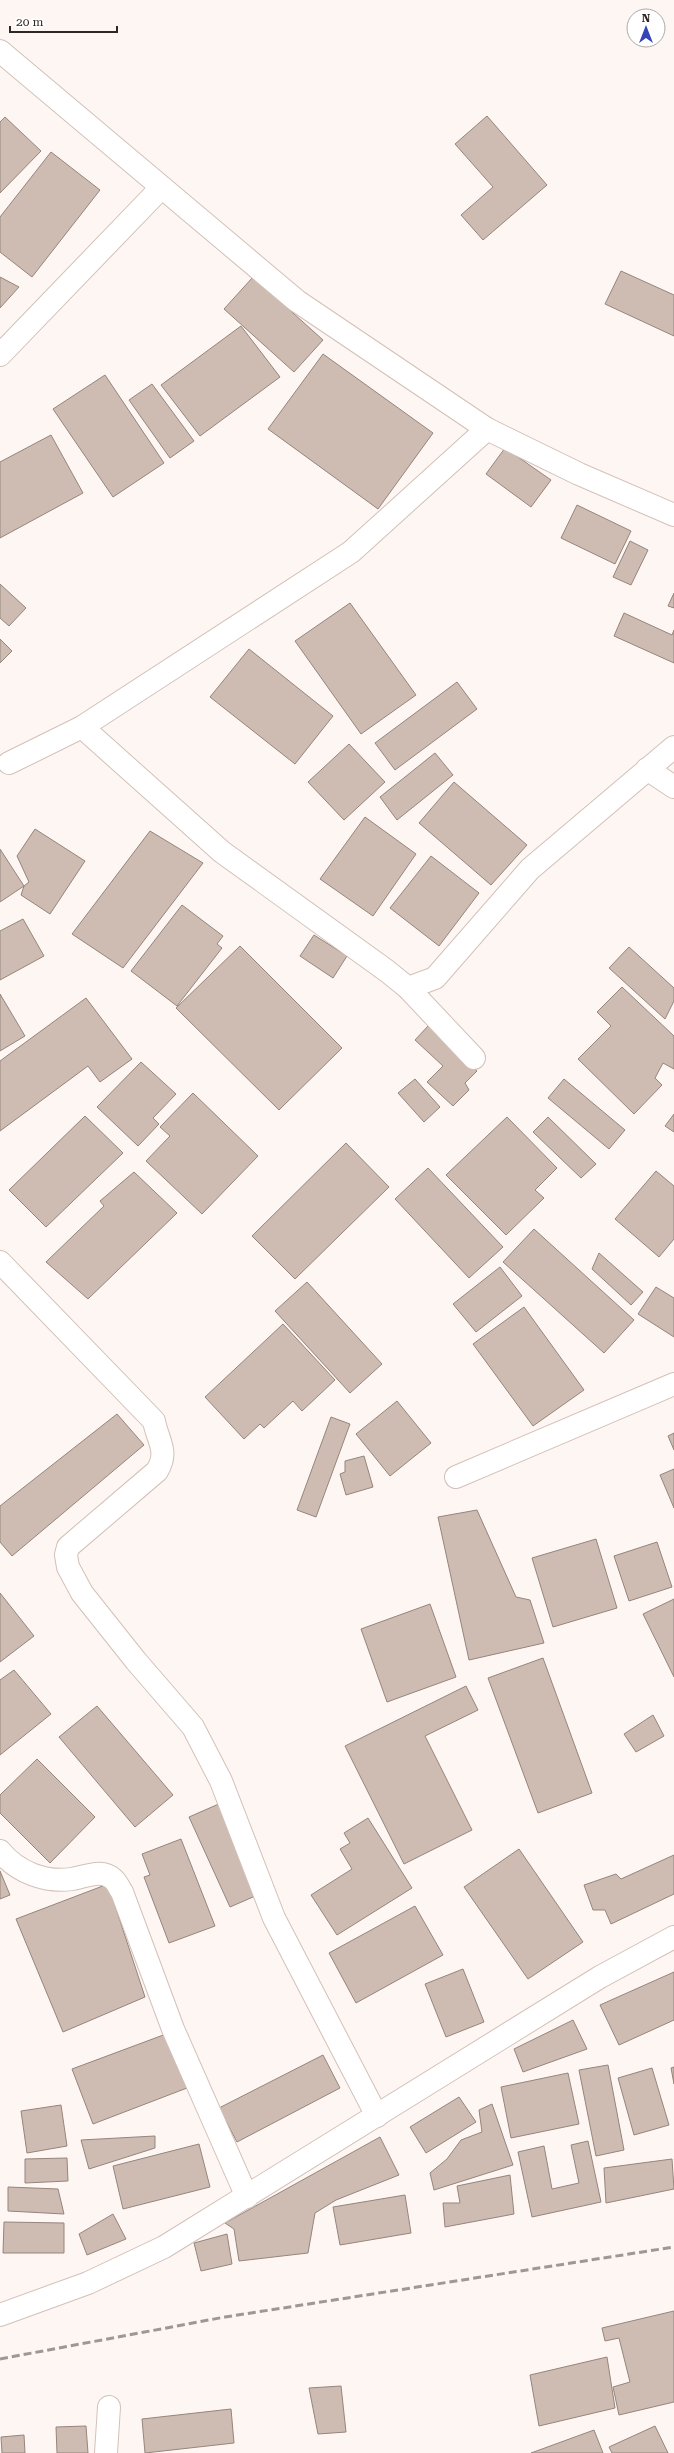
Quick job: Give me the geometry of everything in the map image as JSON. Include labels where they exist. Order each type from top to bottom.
[{"type":"street","points":[[0,51],[297,301],[486,429],[579,474],[674,515]]},
{"type":"street","points":[[0,355],[161,188]]},
{"type":"street","points":[[9,763],[82,727],[351,552],[486,429]]},
{"type":"street","points":[[82,727],[222,852],[387,971],[408,988],[474,1058]]},
{"type":"street","points":[[408,988],[436,978],[530,869],[674,747]]},
{"type":"street","points":[[647,769],[674,787]]},
{"type":"street","points":[[0,1262],[154,1422],[156,1434],[162,1446],[162,1462],[157,1471],[68,1547],[66,1555],[68,1567],[82,1593],[136,1661],[193,1727],[221,1781],[274,1918],[377,2116]]},
{"type":"street","points":[[456,1476],[674,1384]]},
{"type":"street","points":[[0,1851],[21,1869],[35,1876],[71,1879],[95,1873],[113,1878],[122,1892],[173,2029],[247,2197]]},
{"type":"street","points":[[0,2315],[88,2283],[164,2247],[600,1977],[674,1937]]},
{"type":"street","points":[[106,2453],[109,2407]]},
{"type":"building","points":[[487,116],[547,185],[483,240],[461,215],[493,187],[455,144]]},
{"type":"building","points":[[5,117],[41,151],[0,193],[0,122]]},
{"type":"building","points":[[51,152],[100,190],[32,277],[0,252],[0,217]]},
{"type":"building","points":[[621,271],[674,295],[674,336],[605,304]]},
{"type":"building","points":[[0,277],[19,287],[0,308]]},
{"type":"building","points":[[253,277],[323,340],[294,372],[224,309]]},
{"type":"building","points":[[241,326],[280,377],[200,436],[161,385]]},
{"type":"building","points":[[323,354],[433,433],[378,509],[268,429]]},
{"type":"building","points":[[105,375],[164,463],[113,497],[53,409]]},
{"type":"building","points":[[152,384],[194,441],[170,458],[129,400]]},
{"type":"building","points":[[51,435],[83,493],[0,538],[0,462]]},
{"type":"building","points":[[505,448],[551,480],[531,507],[486,474]]},
{"type":"building","points":[[577,505],[631,531],[615,564],[561,538]]},
{"type":"building","points":[[630,541],[648,550],[631,585],[613,577]]},
{"type":"building","points":[[0,584],[26,608],[9,626],[0,618]]},
{"type":"building","points":[[674,593],[674,608],[668,606]]},
{"type":"building","points":[[350,603],[416,695],[361,734],[295,641]]},
{"type":"building","points":[[624,613],[672,635],[674,630],[674,663],[614,636]]},
{"type":"building","points":[[0,639],[12,651],[0,663]]},
{"type":"building","points":[[249,649],[333,716],[295,764],[210,697]]},
{"type":"building","points":[[457,682],[477,709],[395,770],[375,743]]},
{"type":"building","points":[[349,744],[385,782],[344,820],[308,782]]},
{"type":"building","points":[[435,753],[453,775],[397,820],[380,797]]},
{"type":"building","points":[[454,782],[527,845],[491,885],[419,823]]},
{"type":"building","points":[[365,817],[416,854],[373,916],[320,879]]},
{"type":"building","points":[[35,829],[85,861],[50,914],[21,895],[24,886],[29,882],[17,856]]},
{"type":"building","points":[[150,831],[203,863],[123,968],[72,934]]},
{"type":"building","points":[[0,849],[24,886],[0,902]]},
{"type":"building","points":[[431,856],[479,893],[439,946],[390,908]]},
{"type":"building","points":[[182,905],[223,936],[217,944],[222,948],[177,1006],[131,971]]},
{"type":"building","points":[[23,919],[44,956],[0,980],[0,931]]},
{"type":"building","points":[[314,935],[347,956],[333,978],[300,956]]},
{"type":"building","points":[[240,946],[342,1048],[279,1110],[176,1008]]},
{"type":"building","points":[[629,947],[674,988],[674,1001],[665,1019],[609,968]]},
{"type":"building","points":[[622,987],[674,1036],[674,1069],[663,1063],[655,1078],[662,1085],[634,1114],[578,1059],[611,1026],[597,1012]]},
{"type":"building","points":[[0,994],[25,1036],[0,1051]]},
{"type":"building","points":[[86,998],[132,1059],[100,1082],[88,1066],[0,1131],[0,1061]]},
{"type":"building","points":[[428,1026],[477,1071],[465,1083],[469,1090],[453,1106],[427,1082],[443,1066],[415,1040]]},
{"type":"building","points":[[141,1062],[176,1094],[153,1118],[159,1124],[138,1146],[97,1107]]},
{"type":"building","points":[[415,1079],[440,1107],[424,1122],[398,1093]]},
{"type":"building","points":[[564,1079],[625,1130],[609,1149],[548,1098]]},
{"type":"building","points":[[193,1093],[258,1156],[202,1214],[146,1161],[170,1136],[160,1127]]},
{"type":"building","points":[[674,1114],[674,1132],[665,1126]]},
{"type":"building","points":[[85,1116],[123,1153],[46,1227],[9,1190]]},
{"type":"building","points":[[507,1117],[557,1168],[535,1190],[544,1198],[506,1235],[446,1175]]},
{"type":"building","points":[[548,1117],[596,1164],[581,1178],[533,1132]]},
{"type":"building","points":[[346,1143],[389,1187],[295,1279],[252,1236]]},
{"type":"building","points":[[428,1168],[503,1247],[469,1278],[395,1199]]},
{"type":"building","points":[[656,1171],[674,1186],[674,1239],[659,1257],[615,1219]]},
{"type":"building","points":[[134,1172],[177,1213],[88,1299],[46,1262],[104,1206],[100,1201]]},
{"type":"building","points":[[534,1229],[634,1320],[604,1353],[503,1262]]},
{"type":"building","points":[[599,1253],[643,1292],[631,1305],[592,1269]]},
{"type":"building","points":[[500,1267],[522,1296],[476,1332],[453,1304]]},
{"type":"building","points":[[307,1282],[382,1364],[350,1393],[275,1311]]},
{"type":"building","points":[[656,1287],[674,1298],[674,1337],[638,1314]]},
{"type":"building","points":[[524,1307],[584,1390],[533,1426],[473,1344]]},
{"type":"building","points":[[283,1324],[335,1380],[302,1411],[293,1401],[264,1428],[260,1424],[244,1439],[205,1397]]},
{"type":"building","points":[[397,1401],[431,1443],[390,1476],[356,1434]]},
{"type":"building","points":[[117,1414],[144,1445],[12,1556],[0,1542],[0,1506]]},
{"type":"building","points":[[331,1417],[350,1424],[316,1517],[297,1510]]},
{"type":"building","points":[[674,1433],[674,1450],[668,1436]]},
{"type":"building","points":[[364,1456],[373,1487],[346,1495],[340,1474],[345,1472],[345,1461]]},
{"type":"building","points":[[674,1469],[674,1508],[660,1475]]},
{"type":"building","points":[[477,1510],[516,1597],[530,1600],[544,1643],[469,1660],[438,1517]]},
{"type":"building","points":[[596,1539],[617,1608],[553,1627],[532,1558]]},
{"type":"building","points":[[657,1542],[672,1587],[629,1601],[614,1556]]},
{"type":"building","points":[[0,1593],[34,1636],[0,1662]]},
{"type":"building","points":[[674,1599],[674,1677],[643,1614]]},
{"type":"building","points":[[430,1604],[456,1677],[387,1702],[361,1629]]},
{"type":"building","points":[[543,1658],[592,1793],[538,1813],[488,1678]]},
{"type":"building","points":[[14,1670],[51,1714],[0,1755],[0,1680]]},
{"type":"building","points":[[466,1686],[478,1710],[425,1736],[472,1830],[404,1864],[345,1746]]},
{"type":"building","points":[[97,1706],[173,1795],[135,1827],[59,1737]]},
{"type":"building","points":[[653,1715],[664,1736],[636,1752],[624,1734]]},
{"type":"building","points":[[37,1759],[95,1817],[50,1863],[0,1813],[0,1795]]},
{"type":"building","points":[[221,1803],[260,1894],[230,1907],[189,1817]]},
{"type":"building","points":[[368,1818],[412,1888],[337,1935],[311,1895],[352,1869],[340,1849],[350,1843],[344,1833]]},
{"type":"building","points":[[181,1839],[215,1926],[169,1943],[144,1877],[150,1875],[142,1854]]},
{"type":"building","points":[[519,1849],[583,1942],[528,1979],[464,1887]]},
{"type":"building","points":[[674,1855],[674,1894],[611,1924],[605,1910],[593,1910],[584,1885],[616,1874],[621,1879]]},
{"type":"building","points":[[0,1871],[10,1895],[0,1899]]},
{"type":"building","points":[[108,1884],[145,1997],[63,2032],[16,1919]]},
{"type":"building","points":[[415,1906],[443,1955],[356,2003],[329,1953]]},
{"type":"building","points":[[463,1969],[484,2022],[446,2037],[425,1984]]},
{"type":"building","points":[[674,1972],[674,2020],[619,2045],[600,2005]]},
{"type":"building","points":[[573,2020],[587,2049],[523,2072],[514,2049]]},
{"type":"building","points":[[166,2034],[187,2088],[93,2124],[72,2069]]},
{"type":"building","points":[[323,2055],[340,2088],[237,2142],[219,2108]]},
{"type":"building","points":[[608,2065],[624,2150],[596,2156],[579,2070]]},
{"type":"building","points":[[674,2067],[674,2084],[671,2068]]},
{"type":"building","points":[[652,2068],[669,2125],[634,2135],[618,2078]]},
{"type":"building","points":[[568,2073],[579,2124],[511,2138],[501,2087]]},
{"type":"building","points":[[459,2097],[476,2122],[426,2153],[410,2127]]},
{"type":"building","points":[[492,2104],[513,2165],[434,2190],[430,2173],[447,2159],[461,2140],[482,2132],[479,2110]]},
{"type":"building","points":[[61,2105],[67,2146],[27,2153],[21,2111]]},
{"type":"building","points":[[155,2136],[155,2148],[89,2169],[81,2140]]},
{"type":"building","points":[[380,2137],[399,2175],[336,2200],[315,2213],[308,2253],[239,2261],[234,2229],[225,2223]]},
{"type":"building","points":[[588,2141],[601,2202],[532,2217],[518,2152],[544,2146],[552,2189],[579,2183],[571,2145]]},
{"type":"building","points":[[199,2144],[210,2187],[123,2209],[113,2166]]},
{"type":"building","points":[[67,2158],[68,2181],[25,2183],[25,2159]]},
{"type":"building","points":[[672,2159],[674,2189],[606,2203],[604,2168]]},
{"type":"building","points":[[510,2175],[514,2214],[445,2227],[443,2203],[460,2203],[457,2186]]},
{"type":"building","points":[[8,2187],[58,2189],[64,2214],[8,2211]]},
{"type":"building","points":[[405,2195],[411,2233],[340,2245],[333,2207]]},
{"type":"building","points":[[113,2214],[126,2239],[87,2255],[79,2234]]},
{"type":"building","points":[[4,2222],[64,2223],[64,2253],[3,2253]]},
{"type":"building","points":[[227,2234],[232,2264],[201,2271],[194,2243]]},
{"type":"building","points":[[674,2311],[674,2402],[619,2415],[613,2387],[630,2382],[619,2338],[605,2341],[602,2328]]},
{"type":"building","points":[[607,2357],[615,2408],[539,2426],[530,2375]]},
{"type":"building","points":[[341,2386],[346,2432],[318,2434],[309,2388]]},
{"type":"building","points":[[231,2409],[234,2443],[145,2453],[142,2419]]},
{"type":"building","points":[[86,2426],[88,2453],[57,2453],[56,2427]]},
{"type":"building","points":[[655,2426],[668,2453],[612,2453],[609,2447]]},
{"type":"building","points":[[594,2430],[603,2453],[531,2453]]},
{"type":"building","points":[[24,2435],[25,2453],[2,2453],[1,2437]]},
{"type":"railway","points":[[0,2359],[225,2317],[674,2247]]}]
